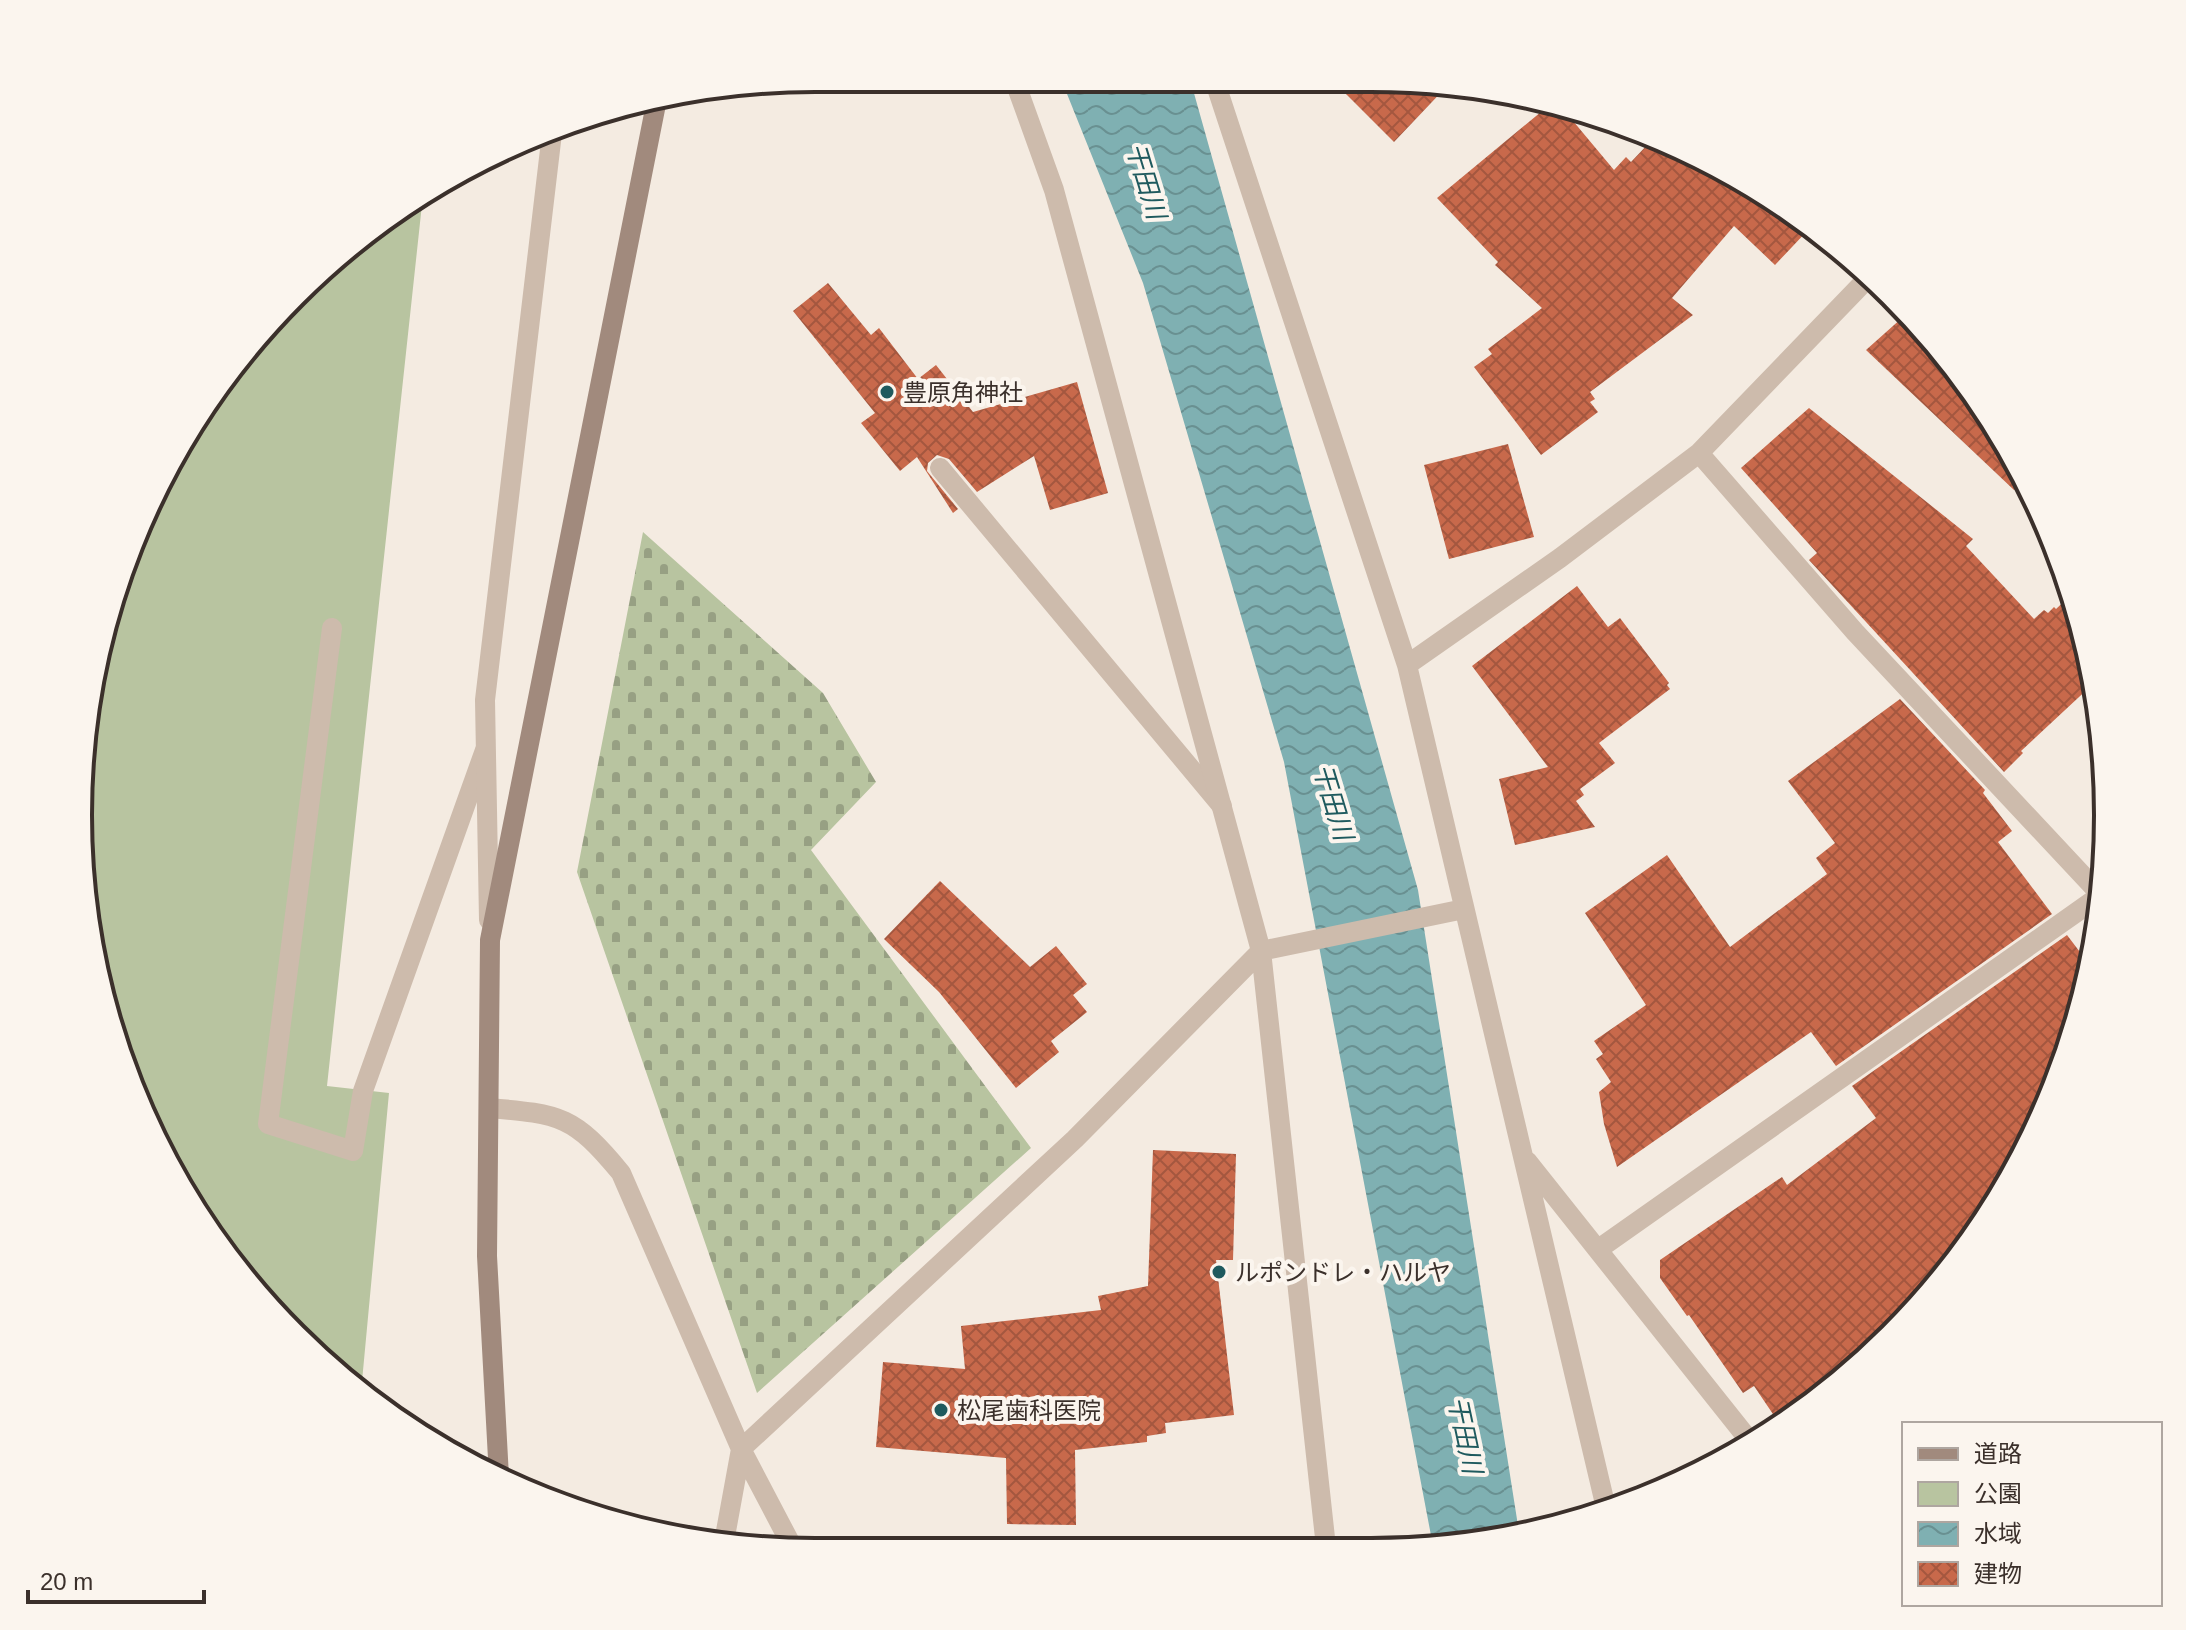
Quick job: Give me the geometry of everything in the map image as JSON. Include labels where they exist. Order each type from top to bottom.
[{"type":"street","points":[[1019,92],[1054,190],[1261,951],[1325,1538]]},
{"type":"street","points":[[1218,92],[1407,665],[1454,911],[1525,1158],[1604,1500]]},
{"type":"street","points":[[490,940],[655,111]]},
{"type":"street","points":[[498,1465],[487,1256],[490,940],[485,700],[551,142]]},
{"type":"street","points":[[1407,665],[1560,558],[1699,453],[1862,284]]},
{"type":"street","points":[[1699,453],[1855,632],[2090,882]]},
{"type":"street","points":[[940,468],[1222,806]]},
{"type":"street","points":[[332,628],[268,1124],[353,1151],[363,1091],[485,750]]},
{"type":"street","points":[[1600,1248],[2088,905]]},
{"type":"street","points":[[726,1532],[741,1449],[1075,1139],[1261,951],[1454,911]]},
{"type":"street","points":[[489,1108],[551,1113],[592,1137],[621,1173],[741,1449],[787,1537]]},
{"type":"street","points":[[1525,1158],[1600,1248],[1744,1434]]},
{"type":"green space","points":[[422,209],[327,1086],[389,1093],[362,1379],[304,1326],[241,1255],[214,1217],[167,1135],[130,1047],[106,956],[98,909],[92,815],[98,721],[117,628],[147,538],[189,453],[241,375],[271,338],[338,271]]},
{"type":"green space","points":[[643,532],[823,693],[876,782],[811,850],[1031,1148],[757,1393],[577,872]]},
{"type":"water","name":"干田川","points":[[1066,92],[1194,92],[1418,890],[1518,1523],[1431,1535],[1284,762],[1143,283]]},
{"type":"building","points":[[1344,92],[1438,96],[1394,142]]},
{"type":"building","points":[[1540,113],[1573,121],[1614,170],[1626,157],[1631,162],[1646,146],[1733,189],[1803,235],[1775,265],[1734,226],[1672,298],[1693,315],[1590,392],[1595,399],[1590,402],[1598,412],[1541,455],[1474,367],[1492,354],[1488,349],[1542,308],[1495,265],[1498,262],[1437,198]]},
{"type":"building","points":[[828,283],[871,335],[879,328],[918,379],[936,365],[973,412],[1077,382],[1108,493],[1050,510],[1034,456],[977,492],[949,459],[937,455],[928,463],[927,471],[958,509],[953,513],[917,457],[900,471],[861,423],[875,413],[793,311]]},
{"type":"building","points":[[1899,321],[1945,375],[1972,413],[2016,489],[2014,490],[1866,350]]},
{"type":"building","points":[[1809,408],[1973,539],[1966,546],[2034,619],[2044,610],[2048,613],[2062,603],[2083,693],[2021,751],[2023,753],[2004,772],[1809,560],[1817,553],[1741,468]]},
{"type":"building","points":[[1508,444],[1534,537],[1449,559],[1424,465]]},
{"type":"building","points":[[1577,586],[1608,627],[1620,618],[1669,683],[1670,689],[1599,743],[1615,763],[1580,789],[1584,795],[1576,801],[1595,827],[1515,845],[1499,779],[1548,767],[1472,666]]},
{"type":"building","points":[[1900,699],[1985,790],[1983,793],[2012,831],[1998,842],[2052,914],[1836,1066],[1811,1032],[1617,1167],[1604,1124],[1599,1092],[1611,1082],[1596,1059],[1603,1054],[1594,1041],[1646,1005],[1585,913],[1667,855],[1730,947],[1827,874],[1816,858],[1835,843],[1788,781]]},
{"type":"building","points":[[940,881],[1030,967],[1056,946],[1087,984],[1073,995],[1087,1012],[1051,1041],[1059,1052],[1016,1088],[939,992],[884,939]]},
{"type":"building","points":[[2067,935],[2081,953],[2056,1047],[2039,1092],[2019,1135],[1972,1217],[1915,1292],[1882,1326],[1848,1359],[1774,1415],[1754,1386],[1743,1393],[1660,1278],[1660,1260],[1782,1177],[1787,1185],[1876,1118],[1852,1086]]},
{"type":"building","points":[[1153,1150],[1236,1154],[1233,1260],[1216,1260],[1234,1415],[1165,1423],[1166,1433],[1147,1436],[1147,1442],[1075,1450],[1076,1525],[1007,1524],[1006,1458],[876,1447],[883,1362],[965,1369],[961,1326],[1101,1310],[1098,1296],[1148,1286]]},
{"type":"place","name":"豊原角神社","points":[[887,392]]},
{"type":"place","name":"ルポンドレ・ハルヤ","points":[[1219,1272]]},
{"type":"place","name":"松尾歯科医院","points":[[941,1410]]}]
